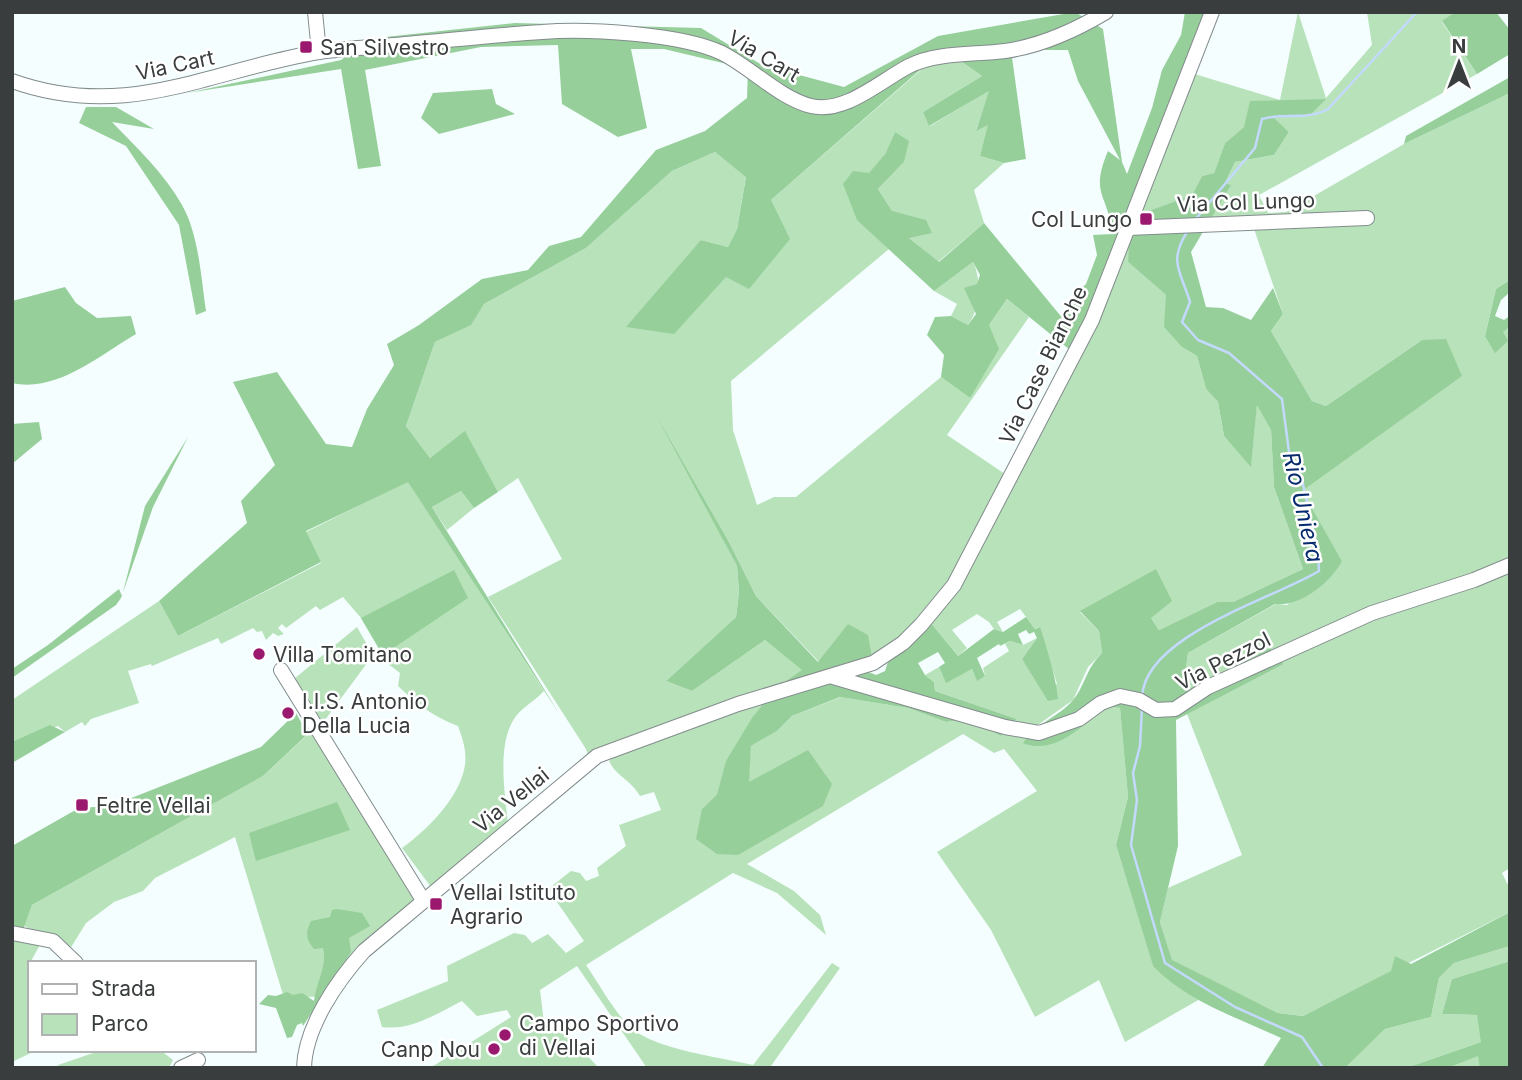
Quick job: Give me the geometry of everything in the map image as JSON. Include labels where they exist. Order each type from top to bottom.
[{"type":"street","points":[[315,12],[319,52]]},
{"type":"street","name":"Via Cart","points":[[12,81],[42,92],[88,98],[148,94],[319,52],[545,31],[660,37],[701,44],[724,54],[794,99],[809,106],[828,107],[912,65],[931,59],[1009,50],[1043,42],[1076,30],[1106,12]]},
{"type":"street","name":"Via Case Bianche","points":[[833,677],[873,663],[903,643],[954,585],[1092,320],[1212,12]]},
{"type":"street","name":"Via Col Lungo","points":[[1128,228],[1367,218]]},
{"type":"street","name":"Via Pezzol","points":[[833,677],[1005,727],[1040,733],[1079,719],[1101,703],[1120,696],[1156,710],[1175,709],[1208,688],[1372,613],[1474,580],[1510,565]]},
{"type":"street","points":[[281,670],[423,900]]},
{"type":"street","name":"Via Vellai","points":[[304,1068],[309,1039],[348,972],[364,951],[597,756],[738,704],[833,677]]},
{"type":"street","points":[[12,933],[53,941],[74,961]]},
{"type":"street","points":[[186,1052],[200,1064]]},
{"type":"street","points":[[181,1068],[200,1064]]},
{"type":"green space","points":[[1075,12],[1103,29],[1122,162],[1127,174],[1152,108],[1162,70],[1181,35],[1185,12],[1212,12],[1133,217],[1192,195],[1202,176],[1214,173],[1225,143],[1244,127],[1250,101],[1326,99],[1311,114],[1274,118],[1289,132],[1274,155],[1235,162],[1225,183],[1231,185],[1191,252],[1206,307],[1223,308],[1251,320],[1273,288],[1283,314],[1271,331],[1312,401],[1326,406],[1422,340],[1446,339],[1462,376],[1302,491],[1342,561],[1331,577],[1305,597],[1285,604],[1275,604],[1188,653],[1185,675],[1189,689],[1270,648],[1284,664],[1176,720],[1178,846],[1160,922],[1172,960],[1278,1013],[1303,1016],[1391,971],[1395,956],[1411,964],[1510,912],[1510,946],[1454,963],[1439,978],[1431,1017],[1385,1029],[1345,1068],[1262,1068],[1281,1038],[1197,999],[1153,966],[1116,845],[1128,797],[1120,708],[1106,705],[1079,729],[1057,742],[1035,746],[1023,743],[1029,735],[1073,700],[1102,653],[1099,631],[1080,611],[1156,569],[1172,601],[1151,618],[1159,630],[1217,602],[1233,602],[1303,569],[1274,487],[1271,430],[1257,405],[1251,467],[1224,436],[1218,402],[1206,389],[1197,356],[1182,347],[1164,327],[1166,295],[1128,262],[1129,235],[1075,354],[1007,299],[989,325],[999,349],[970,398],[941,377],[944,355],[927,335],[935,317],[951,316],[968,325],[976,314],[964,288],[977,284],[980,275],[973,262],[934,291],[857,220],[843,184],[853,171],[869,173],[885,154],[895,132],[909,141],[904,162],[878,189],[892,211],[926,220],[932,233],[909,238],[939,262],[984,223],[1064,320],[1070,299],[1086,284],[1097,255],[1093,235],[1112,234],[1100,177],[1108,151],[1120,160],[1078,81],[1068,50],[1011,50],[1026,159],[1004,163],[980,156],[988,125],[976,131],[989,91],[929,126],[923,112],[982,76],[944,49],[771,200],[790,239],[749,289],[726,277],[674,334],[626,327],[701,240],[728,247],[737,229],[746,177],[715,152],[672,171],[586,248],[484,304],[471,325],[435,342],[406,426],[430,458],[465,431],[498,492],[474,508],[461,491],[432,507],[560,715],[408,482],[306,531],[321,562],[178,636],[159,601],[247,523],[241,501],[275,465],[233,382],[277,372],[326,444],[352,447],[367,409],[394,365],[387,344],[419,325],[482,279],[528,270],[549,246],[581,237],[656,150],[705,131],[747,98],[748,69],[664,49],[631,49],[647,128],[618,137],[562,104],[558,45],[481,47],[365,70],[381,166],[358,169],[341,69],[187,93],[341,60],[367,39],[515,23],[701,28],[762,65],[844,87],[938,36]]},
{"type":"green space","points":[[1298,12],[1326,98],[1372,45],[1367,12],[1455,12],[1442,22],[1477,74],[1259,195],[1268,213],[1286,212],[1404,144],[1510,93],[1510,280],[1496,289],[1485,336],[1510,326],[1510,868],[1502,873],[1510,889],[1510,912],[1303,1016],[1278,1013],[1172,961],[1160,922],[1168,888],[1242,855],[1187,714],[1284,664],[1270,648],[1189,689],[1185,675],[1188,653],[1276,604],[1287,605],[1342,561],[1301,491],[1422,340],[1326,406],[1312,401],[1271,331],[1283,314],[1252,223],[1206,225],[1230,185],[1225,183],[1235,162],[1274,155],[1289,132],[1273,118],[1325,100],[1244,127],[1225,143],[1214,173],[1202,176],[1192,195],[1132,218],[1188,72],[1280,100]]},
{"type":"green space","points":[[1455,12],[1496,12],[1510,30],[1510,54],[1477,74],[1442,21]]},
{"type":"green space","points":[[945,49],[982,76],[923,112],[930,126],[990,90],[976,130],[989,124],[980,156],[1004,163],[974,190],[984,223],[938,262],[908,237],[878,189],[904,162],[895,132],[885,154],[869,174],[856,217],[889,249],[731,381],[733,430],[757,505],[774,497],[796,497],[941,377],[970,398],[989,325],[1007,299],[1029,317],[947,435],[1011,478],[1131,220],[1128,262],[1166,295],[1182,347],[1197,356],[1206,389],[1218,402],[1224,436],[1251,465],[1257,403],[1271,430],[1274,487],[1303,569],[1233,602],[1217,602],[1159,630],[1151,618],[1080,612],[1099,631],[1102,653],[1088,667],[1073,700],[1035,727],[1107,705],[1120,707],[1128,797],[1116,845],[1153,965],[1200,999],[1125,1042],[1099,980],[1035,1017],[991,930],[937,852],[1037,791],[1004,749],[994,753],[963,734],[747,864],[794,891],[820,915],[826,935],[777,893],[733,873],[586,965],[615,1009],[636,1032],[667,1046],[753,1065],[832,963],[840,968],[771,1066],[777,1068],[647,1068],[577,966],[540,990],[544,1023],[568,1036],[599,1068],[430,1068],[511,1017],[507,1010],[477,1016],[462,1001],[413,1024],[393,1028],[382,1027],[377,1010],[448,981],[447,966],[514,933],[525,935],[532,943],[548,934],[566,953],[584,941],[548,889],[571,871],[580,873],[586,881],[599,876],[597,868],[626,846],[619,825],[661,810],[654,792],[640,796],[612,766],[609,761],[622,749],[768,698],[725,766],[717,794],[702,809],[748,783],[751,746],[777,731],[792,716],[841,697],[908,708],[946,722],[966,719],[1001,736],[1017,719],[935,691],[934,682],[925,675],[939,667],[946,682],[972,669],[977,680],[985,676],[983,668],[1009,651],[1005,644],[1010,641],[1023,645],[1037,638],[1022,659],[1042,688],[1057,684],[1039,627],[1035,629],[1020,609],[997,622],[1003,632],[994,629],[977,614],[952,630],[967,648],[958,656],[930,622],[873,663],[819,662],[756,596],[729,542],[674,447],[737,566],[739,592],[736,617],[666,681],[692,691],[765,640],[803,670],[767,694],[589,758],[586,749],[488,597],[562,559],[518,478],[498,492],[465,432],[430,458],[406,426],[435,342],[470,325],[484,304],[586,248],[672,171],[715,152],[746,176],[737,229],[728,247],[701,240],[674,333],[726,276],[771,200]]},
{"type":"green space","points":[[1510,77],[1510,93],[1404,144],[1406,136]]},
{"type":"green space","points":[[492,89],[496,104],[515,114],[439,134],[421,118],[433,93]]},
{"type":"green space","points":[[86,107],[116,107],[154,129],[112,122],[159,172],[188,217],[196,243],[206,311],[196,315],[179,225],[126,146],[79,123]]},
{"type":"green space","points":[[973,262],[978,277],[978,294],[975,311],[968,325],[951,316],[957,304],[934,291]]},
{"type":"green space","points":[[1510,280],[1510,292],[1501,300],[1495,316],[1504,320],[1510,316],[1510,326],[1503,332],[1508,341],[1495,353],[1485,336],[1496,289]]},
{"type":"green space","points":[[65,287],[76,303],[97,318],[131,316],[136,334],[62,377],[29,385],[12,383],[12,301]]},
{"type":"green space","points":[[657,417],[729,542],[756,596],[818,662],[848,624],[868,635],[873,663],[767,694],[802,670],[765,640],[692,691],[666,681],[736,617],[739,592],[737,566]]},
{"type":"green space","points":[[39,422],[42,439],[12,464],[12,424]]},
{"type":"green space","points":[[188,437],[153,507],[123,593],[145,506]]},
{"type":"green space","points":[[408,481],[544,691],[516,716],[506,740],[503,768],[508,824],[431,887],[402,848],[430,824],[455,792],[465,764],[462,737],[458,726],[426,709],[398,686],[400,673],[387,663],[361,618],[343,597],[320,610],[316,606],[286,628],[282,624],[278,628],[284,634],[278,636],[273,633],[266,640],[262,631],[257,632],[253,628],[221,644],[218,638],[152,666],[151,664],[128,671],[139,703],[91,719],[85,726],[82,722],[65,732],[58,726],[12,742],[12,700],[159,601],[178,636],[321,563],[306,532]]},
{"type":"green space","points":[[461,491],[474,508],[447,530],[432,507]]},
{"type":"green space","points":[[454,570],[468,598],[383,655],[361,618]]},
{"type":"green space","points":[[119,589],[122,596],[116,605],[12,678],[12,669],[48,645]]},
{"type":"green space","points":[[1026,617],[1035,629],[1040,627],[1058,699],[1048,701],[1022,659],[1037,638],[1034,632],[1029,634],[1026,630],[1018,634],[1023,645],[1010,641],[1000,646],[999,644],[977,658],[985,676],[977,681],[972,669],[946,683],[939,667],[945,663],[938,652],[918,663],[925,675],[934,682],[935,691],[1017,719],[1001,736],[966,719],[946,722],[908,708],[840,697],[792,716],[777,731],[751,746],[749,782],[808,750],[832,784],[823,806],[738,855],[717,854],[696,839],[702,809],[717,794],[726,761],[752,718],[768,698],[864,670],[876,675],[885,671],[889,659],[930,622],[958,656],[994,629],[1003,632]]},
{"type":"green space","points":[[357,627],[373,655],[322,724],[294,679]]},
{"type":"green space","points":[[296,713],[308,734],[263,776],[32,905],[23,930],[12,930],[12,846],[79,808],[111,806],[261,747]]},
{"type":"green space","points":[[50,725],[65,732],[12,763],[12,742]]},
{"type":"green space","points":[[313,730],[418,896],[330,996],[284,998],[235,837],[155,878],[143,891],[114,902],[86,923],[70,949],[24,926],[32,905],[263,776]]},
{"type":"green space","points":[[337,802],[350,830],[256,861],[249,833]]},
{"type":"green space","points":[[332,910],[362,913],[370,926],[349,938],[351,952],[303,1026],[302,1023],[297,1025],[292,1037],[287,1038],[276,1008],[259,1004],[268,995],[276,996],[287,992],[293,995],[302,993],[314,1001],[324,954],[323,948],[314,949],[311,945],[307,936],[308,929],[311,921],[330,917]]},
{"type":"green space","points":[[12,937],[42,941],[31,961],[28,961],[28,1052],[33,1052],[12,1062]]},
{"type":"green space","points":[[1510,946],[1510,961],[1452,979],[1442,1014],[1477,1015],[1510,1068],[1441,1068],[1481,1042],[1406,1068],[1345,1068],[1385,1029],[1431,1017],[1439,978],[1454,963]]},
{"type":"green space","points":[[1510,961],[1510,1068],[1480,1068],[1478,1056],[1447,1068],[1406,1068],[1481,1042],[1477,1015],[1442,1014],[1452,979]]},
{"type":"green space","points":[[96,1052],[163,1052],[173,1060],[169,1068],[59,1068],[58,1065]]},
{"type":"waterway","name":"Rio Uniera","points":[[1194,221],[1255,148],[1262,119],[1312,115],[1328,109],[1417,12]]},
{"type":"waterway","name":"Rio Uniera","points":[[1142,697],[1149,675],[1164,655],[1187,637],[1214,621],[1319,571],[1318,552],[1302,480],[1291,467],[1282,399],[1229,353],[1198,340],[1182,322],[1190,302],[1177,259],[1181,242],[1187,232]]},
{"type":"waterway","name":"Rio Uniera","points":[[1142,707],[1140,746],[1133,773],[1137,800],[1131,845],[1165,963],[1235,1007],[1302,1037],[1323,1068]]},
{"type":"place","name":"San Silvestro","points":[[306,47]]},
{"type":"place","name":"Col Lungo","points":[[1146,219]]},
{"type":"place","name":"Villa Tomitano","points":[[259,654]]},
{"type":"place","name":"I.I.S. Antonio Della Lucia","points":[[288,713]]},
{"type":"place","name":"Feltre Vellai","points":[[82,805]]},
{"type":"place","name":"Vellai Istituto Agrario","points":[[436,904]]},
{"type":"place","name":"Campo Sportivo di Vellai","points":[[505,1035]]},
{"type":"place","name":"Canp Nou","points":[[494,1049]]}]
